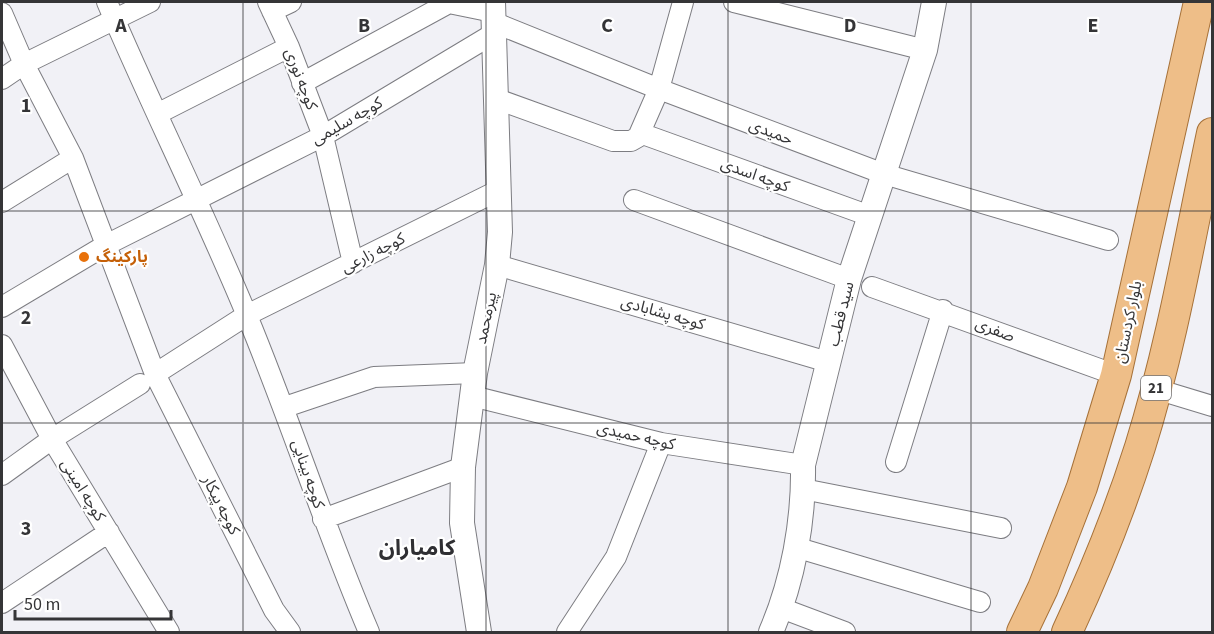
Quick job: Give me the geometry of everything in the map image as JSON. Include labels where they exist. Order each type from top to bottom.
[{"type":"main road","name":"بلوار کردستان","points":[[1022,633],[1043,588],[1082,487],[1116,375],[1198,2]]},
{"type":"main road","name":"21","points":[[1067,633],[1110,533],[1140,446],[1156,389],[1212,133]]},
{"type":"street","name":"کوچه بینایی","points":[[107,2],[247,315],[285,408],[323,519],[369,633]]},
{"type":"street","points":[[2,79],[24,64],[150,2]]},
{"type":"street","points":[[270,6],[291,2]]},
{"type":"street","points":[[494,98],[613,141],[631,141],[638,137],[659,89],[683,2]]},
{"type":"street","points":[[734,2],[925,50]]},
{"type":"street","name":"سید قطب","points":[[771,633],[782,608],[795,547],[803,489],[803,465],[828,362],[861,283],[870,216],[925,50],[934,2]]},
{"type":"street","points":[[302,83],[445,3]]},
{"type":"street","name":"حمیدی","points":[[445,3],[493,17],[659,89],[884,174],[1108,240]]},
{"type":"street","name":"کوچه نوری","points":[[270,6],[289,47],[323,136],[353,263]]},
{"type":"street","name":"کوچه پیکار","points":[[2,13],[24,64],[73,158],[106,245],[147,379],[274,610],[290,633]]},
{"type":"street","name":"پیرمحمد","points":[[481,629],[462,523],[463,467],[473,385],[497,265],[500,232],[493,17]]},
{"type":"street","name":"کوچه سلیمی","points":[[2,307],[106,245],[323,136],[493,17]]},
{"type":"street","points":[[158,114],[289,47]]},
{"type":"street","name":"کوچه اسدی","points":[[640,133],[870,216]]},
{"type":"street","points":[[2,202],[73,158]]},
{"type":"street","name":"کوچه زارعی","points":[[2,475],[52,439],[247,315],[499,190]]},
{"type":"street","name":"صفری","points":[[634,200],[861,283],[943,310],[1116,375]]},
{"type":"street","name":"کوچه پشابادی","points":[[497,265],[828,362]]},
{"type":"street","points":[[896,462],[943,310]]},
{"type":"street","name":"کوچه امینی","points":[[4,356],[170,633]]},
{"type":"street","name":"کوچه حمیدی","points":[[285,408],[374,377],[473,385],[661,443],[803,465]]},
{"type":"street","points":[[1156,389],[1212,406]]},
{"type":"street","points":[[567,633],[616,557],[661,443]]},
{"type":"street","points":[[323,519],[463,467]]},
{"type":"street","points":[[803,489],[1001,528]]},
{"type":"street","points":[[2,603],[109,532]]},
{"type":"street","points":[[795,547],[980,602]]},
{"type":"street","points":[[782,608],[845,633]]},
{"type":"place","name":"پارکینگ","points":[[84,257]]},
{"type":"district","name":"کامیاران","points":[[417,548]]}]
